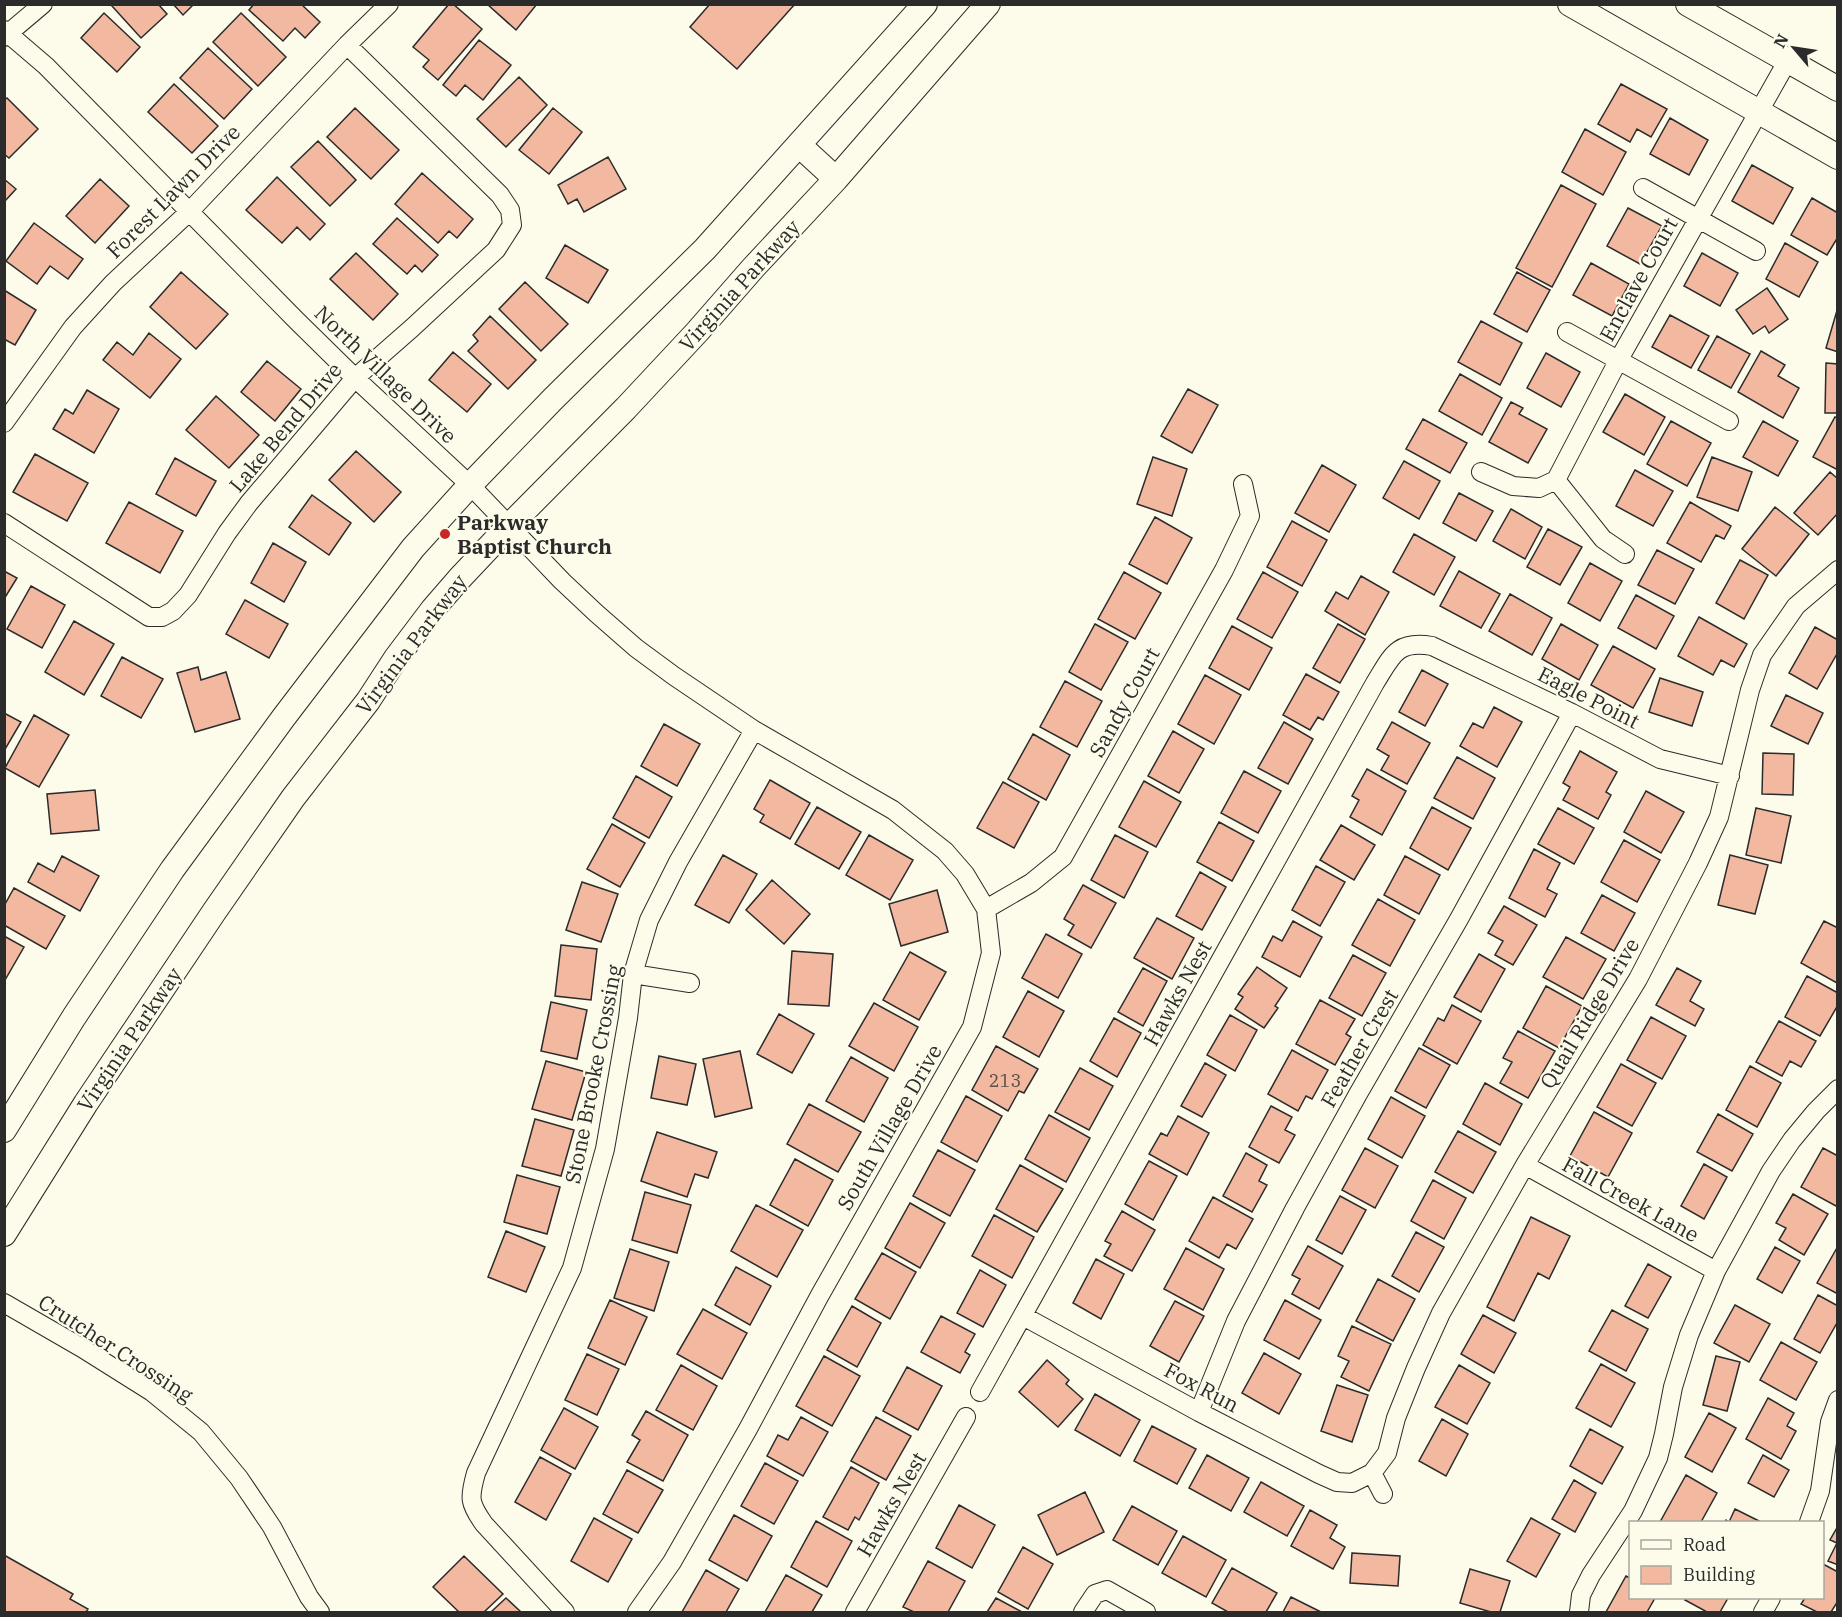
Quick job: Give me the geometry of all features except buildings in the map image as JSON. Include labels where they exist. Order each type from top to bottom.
[{"type":"main road","points":[[4,1130],[74,1017],[179,860],[284,717],[413,548],[553,399],[705,249],[925,4]]},
{"type":"main road","name":"Virginia Parkway","points":[[4,1234],[86,1103],[293,798],[368,701],[396,658],[433,609],[509,526],[681,349],[836,179],[988,4]]},
{"type":"main road","points":[[1570,4],[1838,157]]},
{"type":"main road","points":[[1688,4],[1838,88]]},
{"type":"main road","points":[[799,145],[836,179]]},
{"type":"street","points":[[6,33],[43,4]]},
{"type":"street","name":"Forest Lawn Drive","points":[[4,423],[74,327],[113,283],[189,212],[347,45],[389,4]]},
{"type":"street","name":"North Village Drive","points":[[6,33],[46,66],[355,378],[470,485],[562,581],[636,648],[754,729]]},
{"type":"street","name":"Lake Bend Drive","points":[[4,523],[149,617],[162,616],[173,611],[188,595],[249,503],[355,378],[496,250],[512,225],[510,210],[500,195],[347,45]]},
{"type":"street","name":"Enclave Court","points":[[1556,480],[1618,361],[1788,60]]},
{"type":"street","name":"Enclave Court","points":[[1643,188],[1756,251]]},
{"type":"street","name":"Enclave Court","points":[[1567,332],[1729,421]]},
{"type":"street","points":[[1481,472],[1513,486],[1539,488],[1556,480],[1603,539],[1625,554]]},
{"type":"street","name":"Sandy Court","points":[[986,909],[1031,883],[1063,857],[1224,570],[1250,516],[1243,484]]},
{"type":"street","name":"Quail Ridge Drive","points":[[1368,1476],[1387,1453],[1396,1418],[1441,1313],[1525,1165],[1644,969],[1698,863],[1719,817],[1750,690],[1762,655],[1796,606],[1838,570]]},
{"type":"street","name":"Hawks Nest","points":[[980,1392],[1375,683],[1391,658],[1400,650],[1416,643],[1432,646]]},
{"type":"street","name":"Eagle Point","points":[[1432,646],[1572,713],[1660,759],[1730,776]]},
{"type":"street","name":"Feather Crest","points":[[1199,1412],[1236,1322],[1295,1208],[1459,919],[1572,713]]},
{"type":"street","name":"South Village Drive","points":[[638,1612],[672,1562],[748,1429],[820,1294],[972,1027],[992,953],[986,909],[965,874],[945,851],[893,810],[754,729]]},
{"type":"street","name":"Stone Brooke Crossing","points":[[565,1612],[484,1524],[473,1509],[470,1495],[476,1473],[572,1268],[605,1149],[628,1018],[633,974],[649,920],[678,862],[754,729]]},
{"type":"street","points":[[633,974],[690,983]]},
{"type":"street","points":[[1579,1612],[1581,1595],[1591,1575],[1633,1511],[1658,1458],[1673,1388],[1689,1335],[1716,1271],[1781,1155],[1816,1111],[1838,1089]]},
{"type":"street","name":"Fall Creek Lane","points":[[1525,1165],[1716,1271]]},
{"type":"street","name":"Crutcher Crossing","points":[[4,1303],[152,1392],[201,1431],[239,1478],[272,1527],[320,1612]]},
{"type":"street","name":"Fox Run","points":[[1023,1316],[1199,1412],[1337,1482],[1352,1483],[1368,1476]]},
{"type":"street","points":[[1809,1521],[1820,1491],[1830,1422],[1838,1400]]},
{"type":"street","name":"Hawks Nest","points":[[855,1612],[966,1417]]},
{"type":"street","points":[[1368,1476],[1383,1494]]},
{"type":"street","points":[[1083,1612],[1095,1594],[1107,1590],[1146,1612]]},
{"type":"street","points":[[1762,1612],[1770,1599]]},
{"type":"place","name":"Parkway Baptist Church","points":[[445,534]]}]
